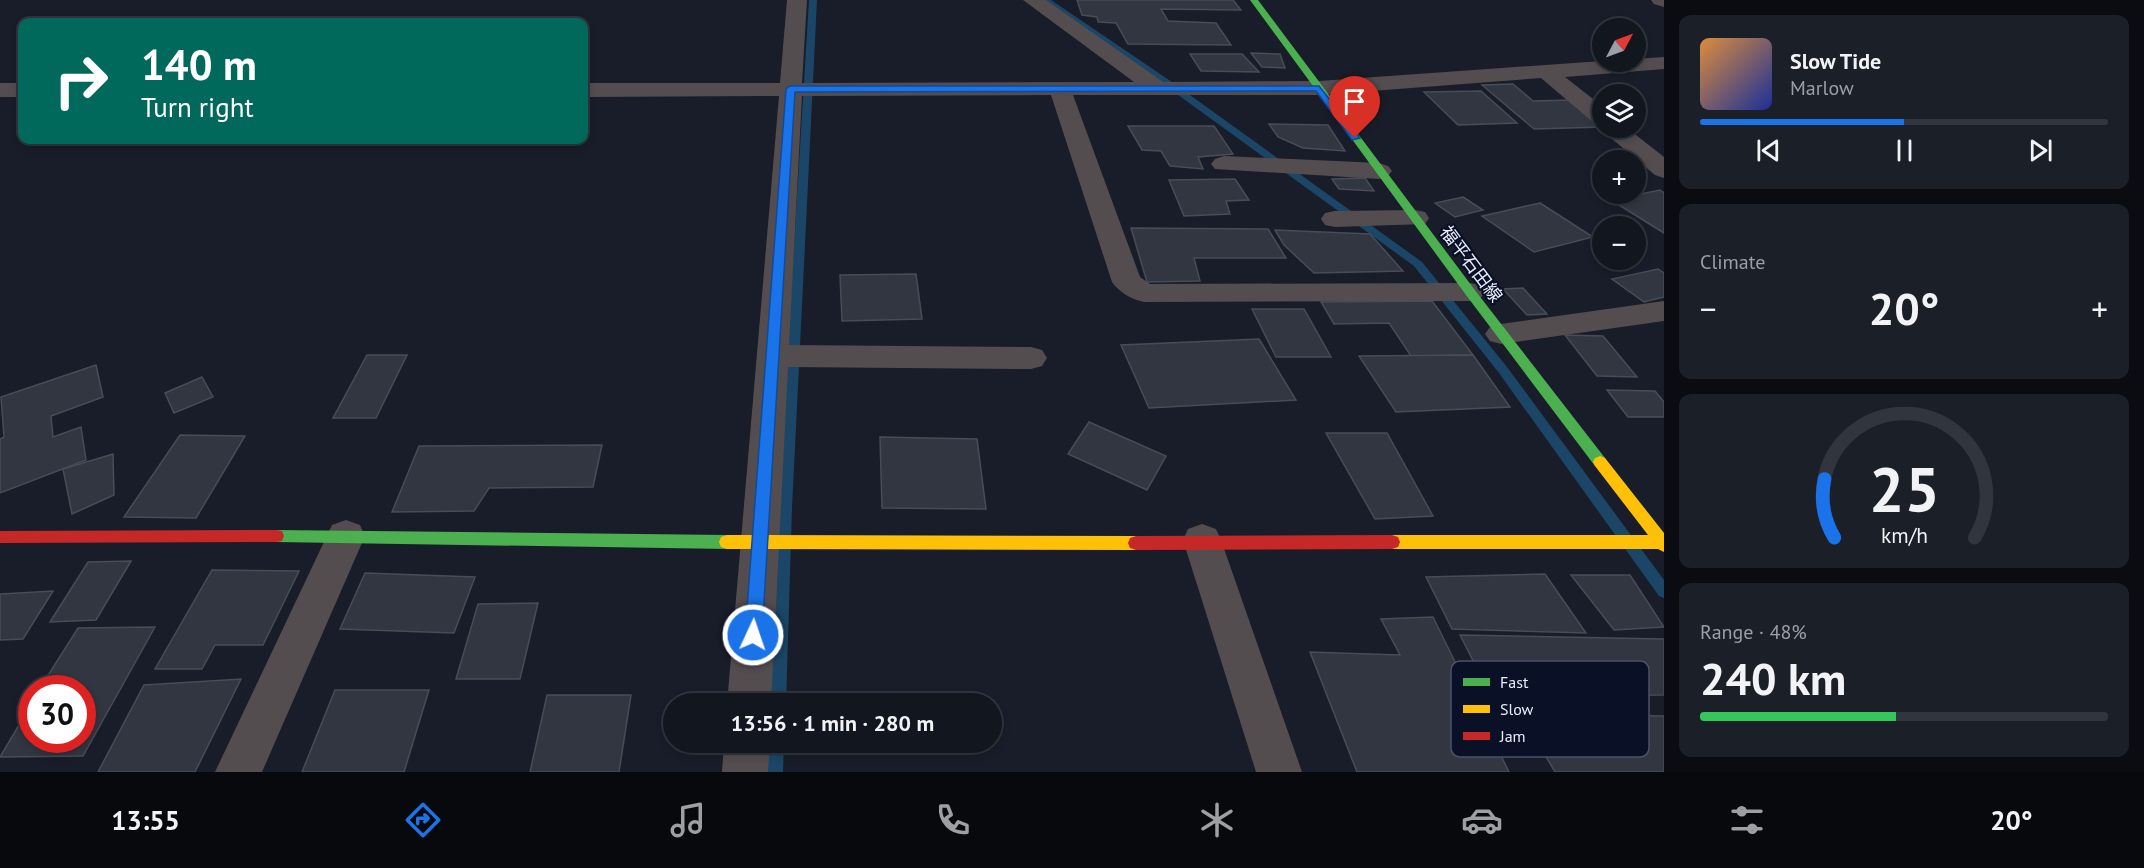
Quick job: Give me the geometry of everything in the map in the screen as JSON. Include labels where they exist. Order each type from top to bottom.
[{"type":"street","points":[[750,693],[797,0]]},
{"type":"street","points":[[1033,0],[1160,90]]},
{"type":"street","name":"福平石田線","points":[[1254,0],[1470,292],[1663,543]]},
{"type":"street","points":[[588,90],[1319,88],[1664,63]]},
{"type":"street","points":[[1546,72],[1592,110]]},
{"type":"street","points":[[0,90],[18,90]]},
{"type":"street","points":[[1060,90],[1127,282],[1144,293],[1470,292]]},
{"type":"street","points":[[1625,138],[1664,170]]},
{"type":"street","points":[[1224,164],[1380,171]]},
{"type":"street","points":[[1335,219],[1415,218]]},
{"type":"street","points":[[1502,334],[1664,311]]},
{"type":"street","points":[[771,356],[1031,358]]},
{"type":"street","points":[[0,537],[346,536],[759,543],[1202,540],[1663,543]]},
{"type":"street","points":[[238,772],[346,536]]},
{"type":"street","points":[[1202,540],[1279,772]]},
{"type":"street","points":[[745,772],[746,753]]},
{"type":"building","points":[[1077,0],[1233,0],[1241,10],[1161,9],[1168,21],[1216,23],[1231,45],[1128,44],[1116,23],[1098,22],[1097,17],[1082,15]]},
{"type":"building","points":[[1251,53],[1280,54],[1285,68],[1262,67]]},
{"type":"building","points":[[1190,54],[1242,54],[1259,72],[1201,71]]},
{"type":"building","points":[[1513,84],[1533,101],[1571,100],[1592,116],[1592,127],[1534,129],[1482,85]]},
{"type":"building","points":[[1481,91],[1517,123],[1458,125],[1424,92]]},
{"type":"building","points":[[1269,124],[1328,125],[1345,151],[1303,148],[1278,137]]},
{"type":"building","points":[[1128,126],[1214,126],[1233,154],[1198,157],[1203,169],[1170,166],[1161,151],[1142,150]]},
{"type":"building","points":[[1365,178],[1374,191],[1339,189],[1332,179]]},
{"type":"building","points":[[1235,179],[1249,200],[1226,201],[1230,214],[1184,216],[1169,180]]},
{"type":"building","points":[[1660,190],[1664,193],[1664,233],[1646,222],[1646,216],[1637,216],[1617,204],[1646,204],[1646,193]]},
{"type":"building","points":[[1463,197],[1483,210],[1455,217],[1435,203]]},
{"type":"building","points":[[1540,203],[1592,237],[1534,252],[1482,216]]},
{"type":"building","points":[[1131,228],[1268,229],[1286,258],[1194,258],[1200,281],[1147,282]]},
{"type":"building","points":[[1275,230],[1370,234],[1403,271],[1314,273],[1284,245]]},
{"type":"building","points":[[1658,269],[1664,273],[1664,297],[1644,302],[1612,279]]},
{"type":"building","points":[[916,274],[922,319],[842,321],[840,275]]},
{"type":"building","points":[[1523,288],[1547,314],[1527,315],[1503,289]]},
{"type":"building","points":[[1432,301],[1473,355],[1411,356],[1389,323],[1334,324],[1321,302]]},
{"type":"building","points":[[1252,309],[1304,309],[1331,357],[1276,357]]},
{"type":"building","points":[[1565,335],[1603,336],[1637,377],[1597,376]]},
{"type":"building","points":[[1259,339],[1296,400],[1149,408],[1121,345]]},
{"type":"building","points":[[367,355],[407,355],[376,418],[333,418]]},
{"type":"building","points":[[1473,355],[1510,407],[1396,412],[1359,356]]},
{"type":"building","points":[[96,365],[103,397],[51,416],[53,437],[81,427],[86,460],[0,493],[0,439],[4,437],[1,397]]},
{"type":"building","points":[[202,377],[213,397],[174,413],[165,393]]},
{"type":"building","points":[[1607,390],[1655,391],[1664,402],[1664,417],[1628,417]]},
{"type":"building","points":[[1089,422],[1166,456],[1147,490],[1068,454]]},
{"type":"building","points":[[1326,433],[1387,433],[1433,516],[1375,519]]},
{"type":"building","points":[[180,435],[245,436],[196,518],[124,517]]},
{"type":"building","points":[[880,437],[977,439],[986,509],[882,508]]},
{"type":"building","points":[[602,445],[593,487],[489,488],[474,511],[392,512],[419,446]]},
{"type":"building","points":[[113,454],[114,495],[72,514],[63,469]]},
{"type":"building","points":[[131,561],[96,620],[50,622],[88,562]]},
{"type":"building","points":[[212,570],[299,571],[263,645],[215,645],[202,669],[155,669]]},
{"type":"building","points":[[365,573],[475,577],[454,633],[340,629]]},
{"type":"building","points":[[1545,574],[1586,633],[1452,629],[1426,577]]},
{"type":"building","points":[[1571,575],[1630,575],[1664,627],[1614,630]]},
{"type":"building","points":[[53,591],[23,639],[0,640],[0,594]]},
{"type":"building","points":[[538,603],[520,679],[456,679],[478,604]]},
{"type":"building","points":[[1433,617],[1455,661],[1451,661],[1451,757],[1502,757],[1509,772],[1357,772],[1310,652],[1400,655],[1381,619]]},
{"type":"building","points":[[155,627],[96,733],[96,675],[48,675],[78,628]]},
{"type":"building","points":[[1460,635],[1664,639],[1664,695],[1649,695],[1649,661],[1473,661]]},
{"type":"building","points":[[241,679],[195,772],[98,772],[144,685]]},
{"type":"building","points":[[335,690],[429,690],[404,772],[302,772]]},
{"type":"building","points":[[547,695],[631,695],[619,772],[530,772]]},
{"type":"building","points":[[1649,716],[1664,716],[1664,772],[1555,772],[1546,757],[1649,757]]},
{"type":"building","points":[[18,727],[18,753],[85,753],[83,756],[0,757]]},
{"type":"waterway","points":[[778,693],[785,508],[813,0]]},
{"type":"waterway","points":[[1046,0],[1166,82],[1418,264],[1503,370],[1664,592]]},
{"type":"waterway","points":[[775,772],[776,753]]},
{"type":"traffic: fast","points":[[1254,0],[1470,292],[1600,462]]},
{"type":"traffic: fast","points":[[276,536],[727,542]]},
{"type":"traffic: slow","points":[[1600,462],[1664,545]]},
{"type":"traffic: slow","points":[[727,542],[1136,543]]},
{"type":"traffic: slow","points":[[1392,542],[1664,542]]},
{"type":"traffic: jam","points":[[0,537],[276,536]]},
{"type":"traffic: jam","points":[[1136,543],[1392,542]]},
{"type":"route","points":[[753,635],[790,89],[1319,88],[1355,138]]}]
